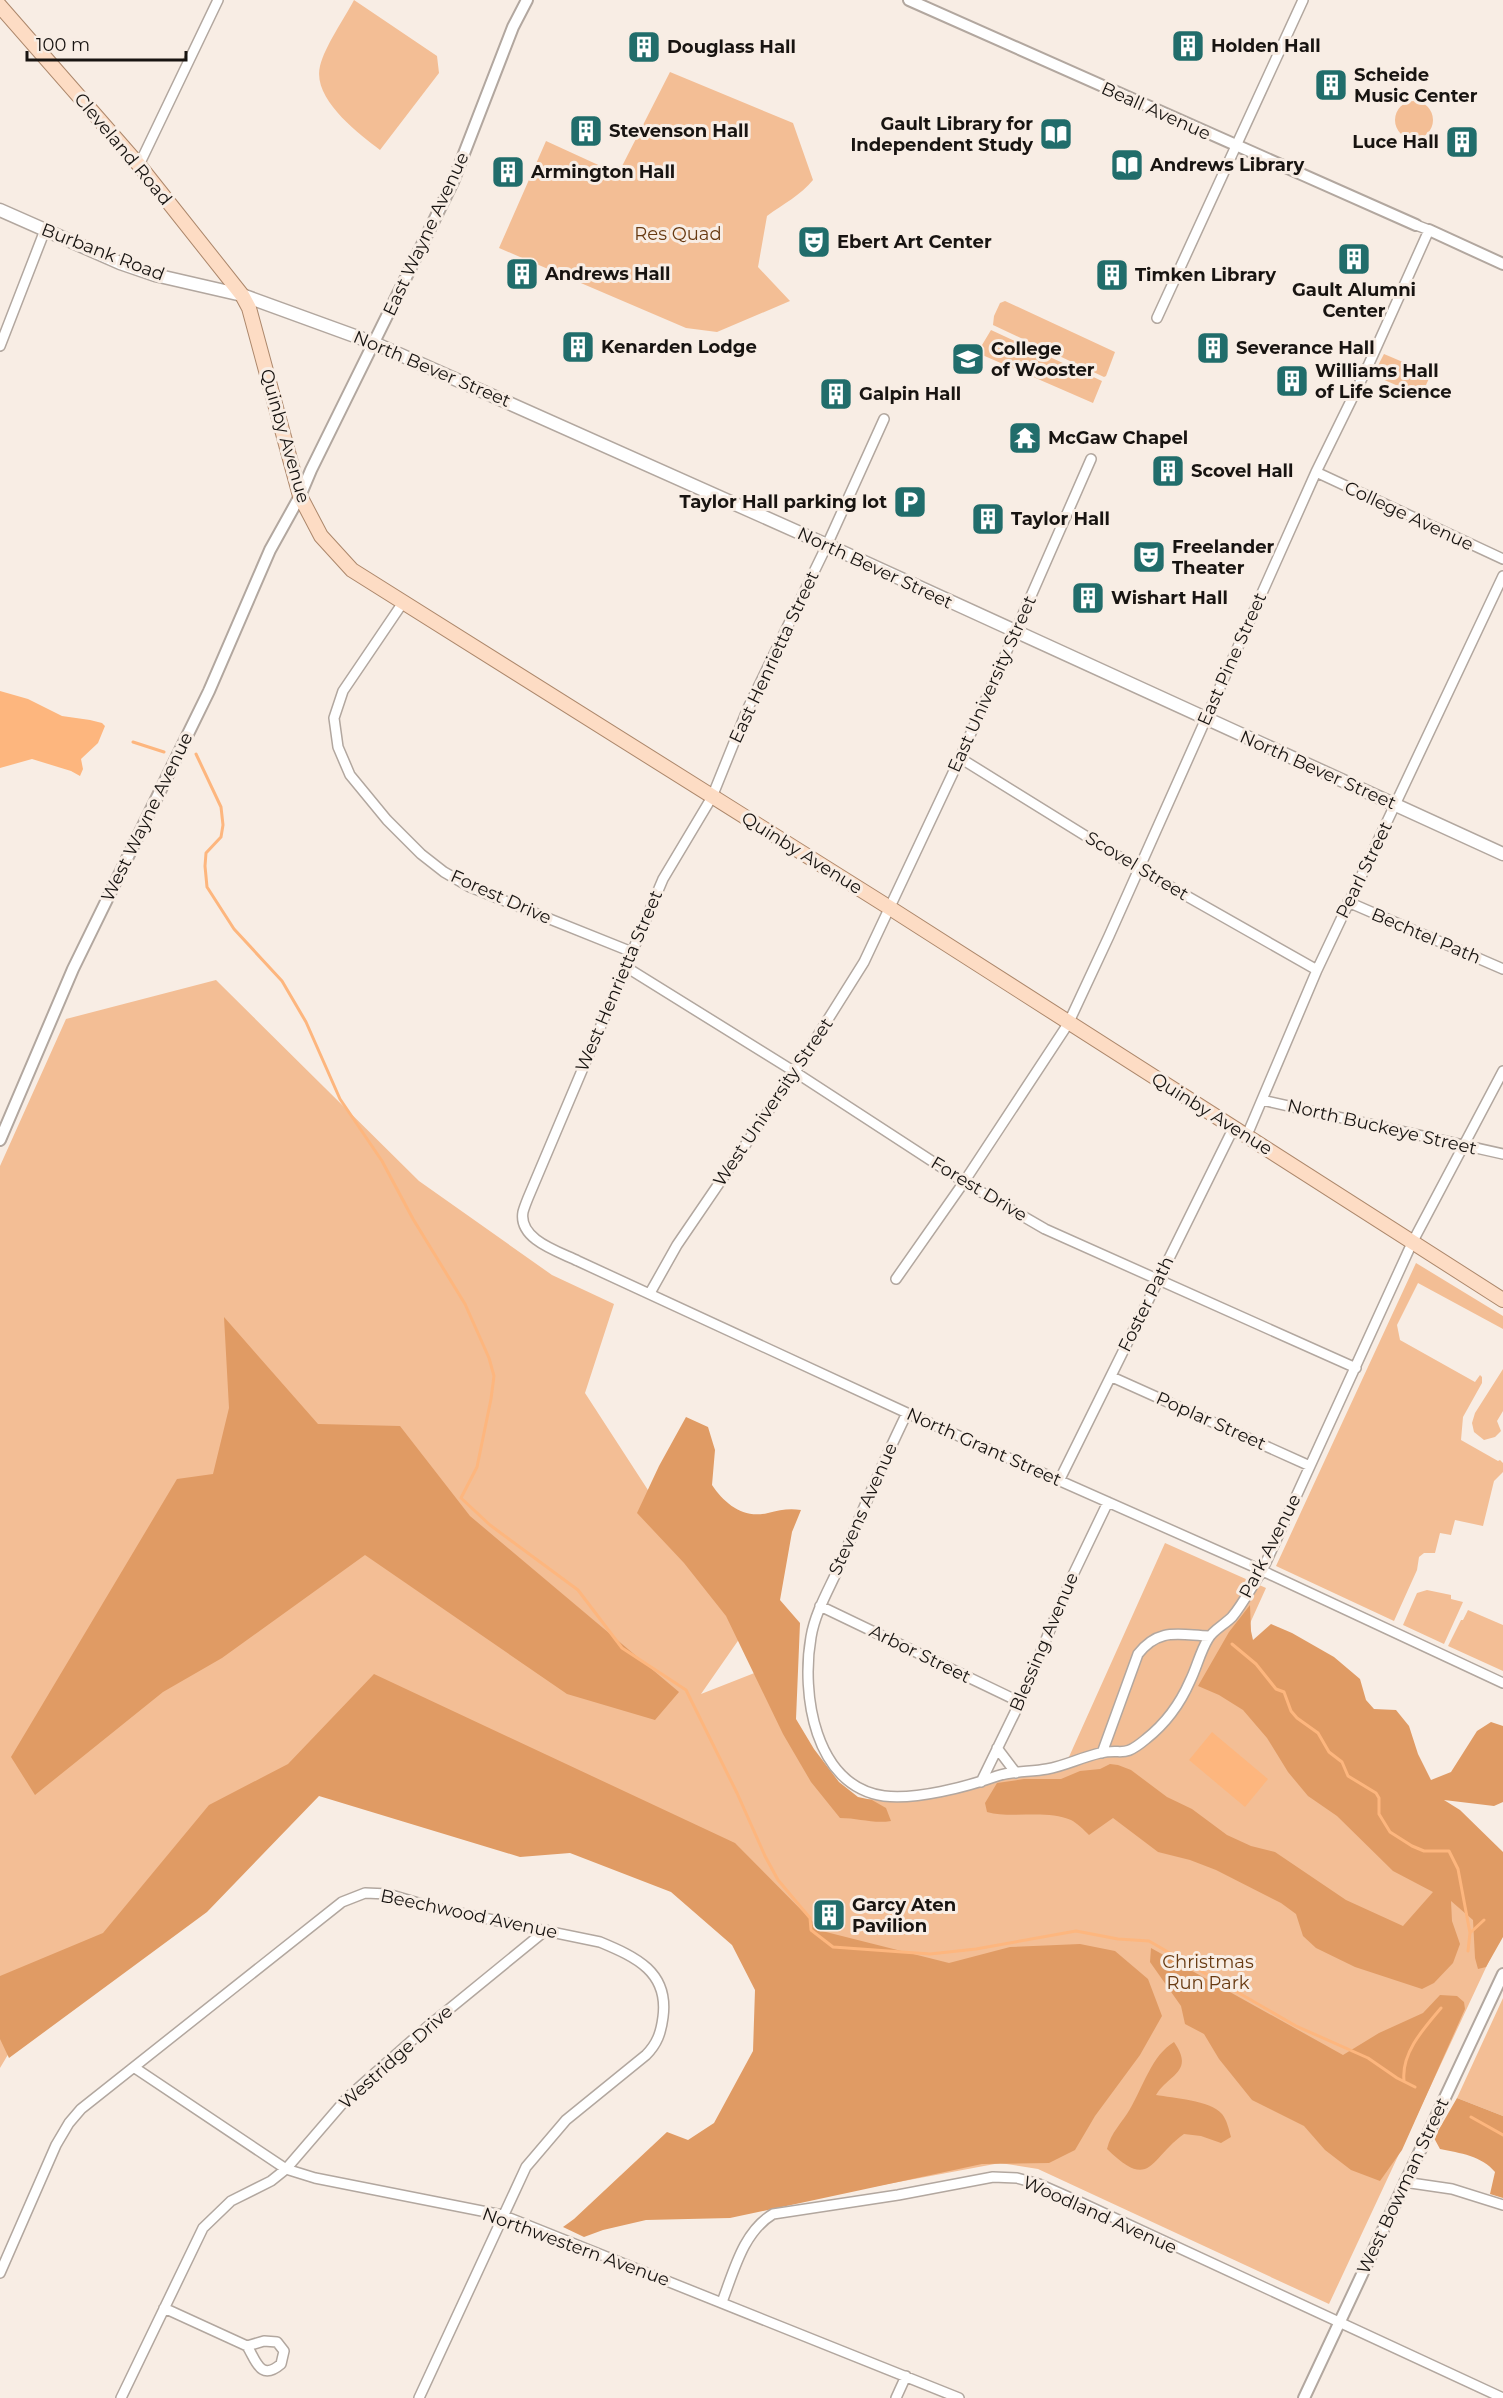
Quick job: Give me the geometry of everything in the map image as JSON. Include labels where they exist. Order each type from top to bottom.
[{"type":"main road","name":"Cleveland Road","points":[[0,6],[139,165],[242,295]]},
{"type":"main road","name":"Burbank Road","points":[[0,210],[120,263],[155,275],[242,295]]},
{"type":"main road","name":"North Bever Street","points":[[242,295],[374,343],[827,545],[1503,854]]},
{"type":"main road","name":"Quinby Avenue","points":[[242,295],[249,308],[300,496],[321,536],[352,570],[890,908],[1068,1024],[1247,1135],[1503,1300]]},
{"type":"street","points":[[139,165],[218,0]]},
{"type":"street","name":"East Wayne Avenue","points":[[300,496],[453,182],[513,27],[527,0]]},
{"type":"street","name":"Beall Avenue","points":[[909,0],[1503,264]]},
{"type":"street","points":[[1157,318],[1303,0]]},
{"type":"street","points":[[0,346],[45,230]]},
{"type":"street","name":"East Pine Street","points":[[896,1280],[1068,1024],[1316,472],[1368,366],[1429,230]]},
{"type":"street","name":"East Henrietta Street","points":[[712,796],[748,708],[827,545],[884,419]]},
{"type":"street","name":"East University Street","points":[[890,908],[960,758],[1092,459]]},
{"type":"street","name":"College Avenue","points":[[1316,472],[1503,559]]},
{"type":"street","name":"West Wayne Avenue","points":[[0,1140],[73,969],[209,691],[270,550],[300,496]]},
{"type":"street","name":"Pearl Street","points":[[1247,1135],[1348,902],[1503,576]]},
{"type":"street","name":"Forest Drive","points":[[404,601],[343,691],[334,718],[338,747],[350,774],[387,820],[444,872],[470,887],[632,952]]},
{"type":"street","name":"Scovel Street","points":[[960,758],[1139,869],[1317,970]]},
{"type":"street","name":"West Henrietta Street","points":[[540,1171],[663,879],[712,796]]},
{"type":"street","name":"Bechtel Path","points":[[1348,902],[1503,969]]},
{"type":"street","name":"West University Street","points":[[650,1293],[678,1245],[795,1072],[864,962],[890,908]]},
{"type":"street","name":"Forest Drive","points":[[626,968],[795,1072],[964,1182],[1045,1229],[1356,1368]]},
{"type":"street","name":"Park Avenue","points":[[981,1782],[1000,1774],[1049,1769],[1102,1753],[1128,1753],[1163,1724],[1190,1682],[1209,1636],[1233,1616],[1262,1571],[1412,1243],[1503,1071]]},
{"type":"street","name":"North Buckeye Street","points":[[1262,1100],[1503,1154]]},
{"type":"street","name":"Foster Path","points":[[1059,1481],[1234,1127]]},
{"type":"street","name":"North Grant Street","points":[[540,1171],[523,1213],[525,1227],[533,1237],[578,1261],[906,1413],[1262,1571],[1503,1683]]},
{"type":"street","name":"Poplar Street","points":[[1112,1377],[1310,1466]]},
{"type":"street","name":"Stevens Avenue","points":[[906,1413],[820,1606],[811,1636],[807,1669],[811,1717],[823,1748],[845,1779],[863,1790],[884,1796],[919,1794],[981,1782]]},
{"type":"street","name":"Blessing Avenue","points":[[981,1782],[1020,1702],[1072,1577],[1108,1502]]},
{"type":"street","name":"Arbor Street","points":[[820,1606],[1020,1702]]},
{"type":"street","points":[[1102,1753],[1138,1654],[1146,1643],[1155,1637],[1167,1634],[1209,1636]]},
{"type":"street","points":[[997,1748],[1016,1773]]},
{"type":"street","name":"Beechwood Avenue","points":[[0,2273],[56,2145],[69,2123],[81,2109],[342,1902],[365,1893],[388,1894],[465,1915],[600,1942],[641,1962],[656,1979],[664,2004],[662,2025],[654,2047],[566,2120],[526,2167],[419,2398]]},
{"type":"street","name":"Westridge Drive","points":[[121,2398],[203,2228],[231,2201],[272,2181],[286,2169],[348,2097],[426,2028],[546,1930]]},
{"type":"street","name":"West Bowman Street","points":[[1304,2398],[1503,1974]]},
{"type":"street","name":"Northwestern Avenue","points":[[135,2068],[286,2169],[315,2178],[502,2215],[959,2398]]},
{"type":"street","name":"Woodland Avenue","points":[[722,2302],[751,2234],[760,2222],[773,2214],[886,2197],[993,2177],[1017,2178],[1039,2184],[1503,2398]]},
{"type":"street","points":[[1404,2182],[1452,2189],[1503,2205]]},
{"type":"street","points":[[164,2308],[247,2346]]},
{"type":"street","points":[[896,2398],[906,2376]]},
{"type":"green space","points":[[354,0],[437,56],[439,73],[380,150],[339,114],[323,91],[319,78],[320,66],[326,50]]},
{"type":"green space","name":"Res Quad","points":[[670,72],[793,123],[813,180],[797,195],[767,216],[758,267],[790,301],[717,332],[686,328],[499,248],[546,141],[618,174]]},
{"type":"green space","points":[[1414,101],[1427,107],[1433,120],[1427,133],[1414,139],[1401,133],[1395,120],[1401,107]]},
{"type":"green space","points":[[1005,301],[1115,352],[1106,376],[993,325],[1000,303]]},
{"type":"green space","points":[[991,330],[1102,381],[1093,403],[980,354],[979,350]]},
{"type":"green space","points":[[1384,354],[1431,374],[1421,396],[1373,375]]},
{"type":"green space","name":"Christmas Run Park","points":[[216,980],[419,1181],[552,1275],[614,1304],[585,1393],[742,1635],[701,1694],[757,1672],[847,1802],[935,1791],[1064,1768],[1165,1543],[1266,1588],[1242,1641],[1503,1931],[1329,2304],[1038,2169],[1000,2163],[861,2189],[773,1914],[451,1778],[312,1791],[40,2001],[0,2068],[0,1166],[66,1019]]},
{"type":"green space","points":[[1416,1263],[1503,1316],[1503,1329],[1418,1283],[1397,1325],[1400,1340],[1475,1382],[1480,1375],[1482,1377],[1482,1383],[1463,1417],[1461,1440],[1498,1461],[1500,1460],[1503,1463],[1503,1472],[1494,1481],[1483,1526],[1455,1520],[1451,1535],[1440,1533],[1435,1553],[1424,1553],[1419,1557],[1417,1570],[1394,1621],[1276,1566]]},
{"type":"green space","points":[[1503,1369],[1503,1411],[1497,1421],[1501,1431],[1495,1437],[1484,1440],[1474,1432],[1472,1423],[1475,1413]]},
{"type":"green space","points":[[1427,1590],[1451,1595],[1451,1599],[1463,1602],[1444,1644],[1403,1625],[1417,1593]]},
{"type":"green space","points":[[1468,1610],[1503,1625],[1503,1671],[1448,1646]]},
{"type":"green space","points":[[1503,1998],[1503,2116],[1457,2098]]},
{"type":"shaded area","points":[[0,691],[28,699],[62,716],[90,720],[105,726],[98,743],[81,759],[83,769],[80,776],[32,759],[0,768]]},
{"type":"shaded area","points":[[224,1317],[318,1424],[400,1426],[470,1516],[679,1692],[655,1720],[567,1694],[365,1555],[222,1658],[163,1692],[35,1795],[11,1757],[177,1479],[213,1474],[229,1408]]},
{"type":"shaded area","points":[[686,1417],[708,1427],[715,1450],[712,1485],[729,1504],[751,1514],[788,1509],[801,1510],[792,1532],[780,1600],[800,1623],[796,1719],[814,1749],[839,1782],[858,1797],[872,1800],[886,1808],[891,1821],[840,1818],[811,1782],[783,1734],[726,1616],[684,1563],[637,1513]]},
{"type":"shaded area","points":[[1250,1605],[1253,1640],[1271,1624],[1292,1633],[1334,1657],[1360,1679],[1366,1700],[1374,1709],[1396,1710],[1409,1726],[1418,1754],[1431,1780],[1451,1772],[1477,1731],[1491,1722],[1503,1726],[1503,1802],[1494,1806],[1444,1800],[1460,1810],[1503,1852],[1503,1937],[1486,1967],[1478,1969],[1475,1958],[1473,1920],[1451,1901],[1452,1921],[1460,1944],[1453,1963],[1434,1983],[1422,1989],[1355,1967],[1316,1948],[1303,1936],[1296,1914],[1281,1903],[1216,1870],[1190,1860],[1158,1852],[1113,1818],[1089,1835],[1073,1821],[1061,1817],[987,1812],[985,1803],[997,1783],[1024,1779],[1061,1779],[1080,1771],[1100,1769],[1110,1764],[1118,1765],[1131,1770],[1167,1797],[1192,1809],[1227,1835],[1251,1846],[1275,1852],[1346,1900],[1403,1926],[1433,1892],[1393,1871],[1337,1816],[1308,1796],[1288,1772],[1267,1738],[1243,1710],[1219,1695],[1198,1686],[1229,1632]]},
{"type":"shaded area","points":[[374,1674],[735,1843],[822,1931],[949,1963],[1010,1947],[1080,1944],[1115,1951],[1148,1979],[1162,2016],[1140,2055],[1095,2116],[1075,2150],[1049,2163],[982,2164],[730,2218],[646,2220],[584,2237],[563,2227],[667,2132],[688,2140],[714,2123],[753,2051],[755,1990],[732,1945],[671,1892],[570,1853],[520,1857],[319,1796],[207,1912],[9,2058],[0,2039],[0,1976],[103,1933],[209,1805],[288,1764]]},
{"type":"shaded area","points":[[1212,1732],[1268,1779],[1245,1807],[1189,1760]]},
{"type":"shaded area","points":[[1151,1948],[1343,2055],[1379,2033],[1423,2013],[1440,1995],[1457,1996],[1464,2002],[1465,2009],[1402,2150],[1380,2181],[1351,2170],[1325,2150],[1304,2126],[1252,2100],[1219,2059],[1204,2034],[1185,2024],[1181,2006],[1150,1962]]},
{"type":"shaded area","points":[[1174,2042],[1180,2052],[1181,2066],[1156,2095],[1191,2100],[1216,2109],[1225,2119],[1231,2137],[1221,2143],[1201,2136],[1184,2134],[1149,2167],[1141,2170],[1133,2168],[1107,2149],[1154,2063]]},
{"type":"shaded area","points":[[1457,2098],[1503,2116],[1503,2198],[1490,2194],[1495,2172],[1490,2167],[1470,2156],[1440,2149],[1434,2138]]},
{"type":"waterway","points":[[133,742],[164,752]]},
{"type":"waterway","points":[[196,754],[221,807],[223,825],[221,837],[206,853],[207,887],[234,929],[282,981],[306,1022],[340,1099],[382,1161],[413,1219],[465,1304],[489,1358],[494,1376],[491,1399],[477,1467],[461,1498],[490,1525],[578,1590],[622,1648],[686,1690],[765,1856],[778,1880],[810,1918],[811,1930],[833,1947],[930,1954],[976,1949],[1076,1931],[1118,1939],[1149,1941],[1296,2026],[1368,2058],[1415,2087]]},
{"type":"waterway","points":[[1232,1644],[1256,1664],[1276,1689],[1284,1692],[1291,1711],[1318,1733],[1329,1752],[1342,1762],[1348,1776],[1376,1793],[1379,1798],[1379,1814],[1390,1832],[1424,1851],[1449,1851],[1458,1869],[1470,1933]]},
{"type":"waterway","points":[[1468,1951],[1470,1933],[1484,1920]]},
{"type":"waterway","points":[[1404,2081],[1406,2061],[1415,2041],[1441,2008]]},
{"type":"waterway","points":[[1471,2117],[1503,2135]]},
{"type":"place","name":"Holden Hall","points":[[1188,46]]},
{"type":"place","name":"Douglass Hall","points":[[644,47]]},
{"type":"place","name":"Scheide Music Center","points":[[1331,85]]},
{"type":"place","name":"Stevenson Hall","points":[[586,131]]},
{"type":"place","name":"Gault Library for Independent Study","points":[[1056,134]]},
{"type":"place","name":"Luce Hall","points":[[1462,142]]},
{"type":"place","name":"Andrews Library","points":[[1127,165]]},
{"type":"place","name":"Armington Hall","points":[[508,172]]},
{"type":"place","name":"Ebert Art Center","points":[[814,242]]},
{"type":"place","name":"Gault Alumni Center","points":[[1354,259]]},
{"type":"place","name":"Andrews Hall","points":[[522,274]]},
{"type":"place","name":"Timken Library","points":[[1112,275]]},
{"type":"place","name":"Kenarden Lodge","points":[[578,347]]},
{"type":"place","name":"Severance Hall","points":[[1213,348]]},
{"type":"place","name":"College of Wooster","points":[[968,359]]},
{"type":"place","name":"Williams Hall of Life Science","points":[[1292,381]]},
{"type":"place","name":"Galpin Hall","points":[[836,394]]},
{"type":"place","name":"McGaw Chapel","points":[[1025,438]]},
{"type":"place","name":"Scovel Hall","points":[[1168,471]]},
{"type":"place","name":"Taylor Hall parking lot","points":[[910,502]]},
{"type":"place","name":"Taylor Hall","points":[[988,519]]},
{"type":"place","name":"Freelander Theater","points":[[1149,557]]},
{"type":"place","name":"Wishart Hall","points":[[1088,598]]},
{"type":"place","name":"Garcy Aten Pavilion","points":[[829,1915]]}]
